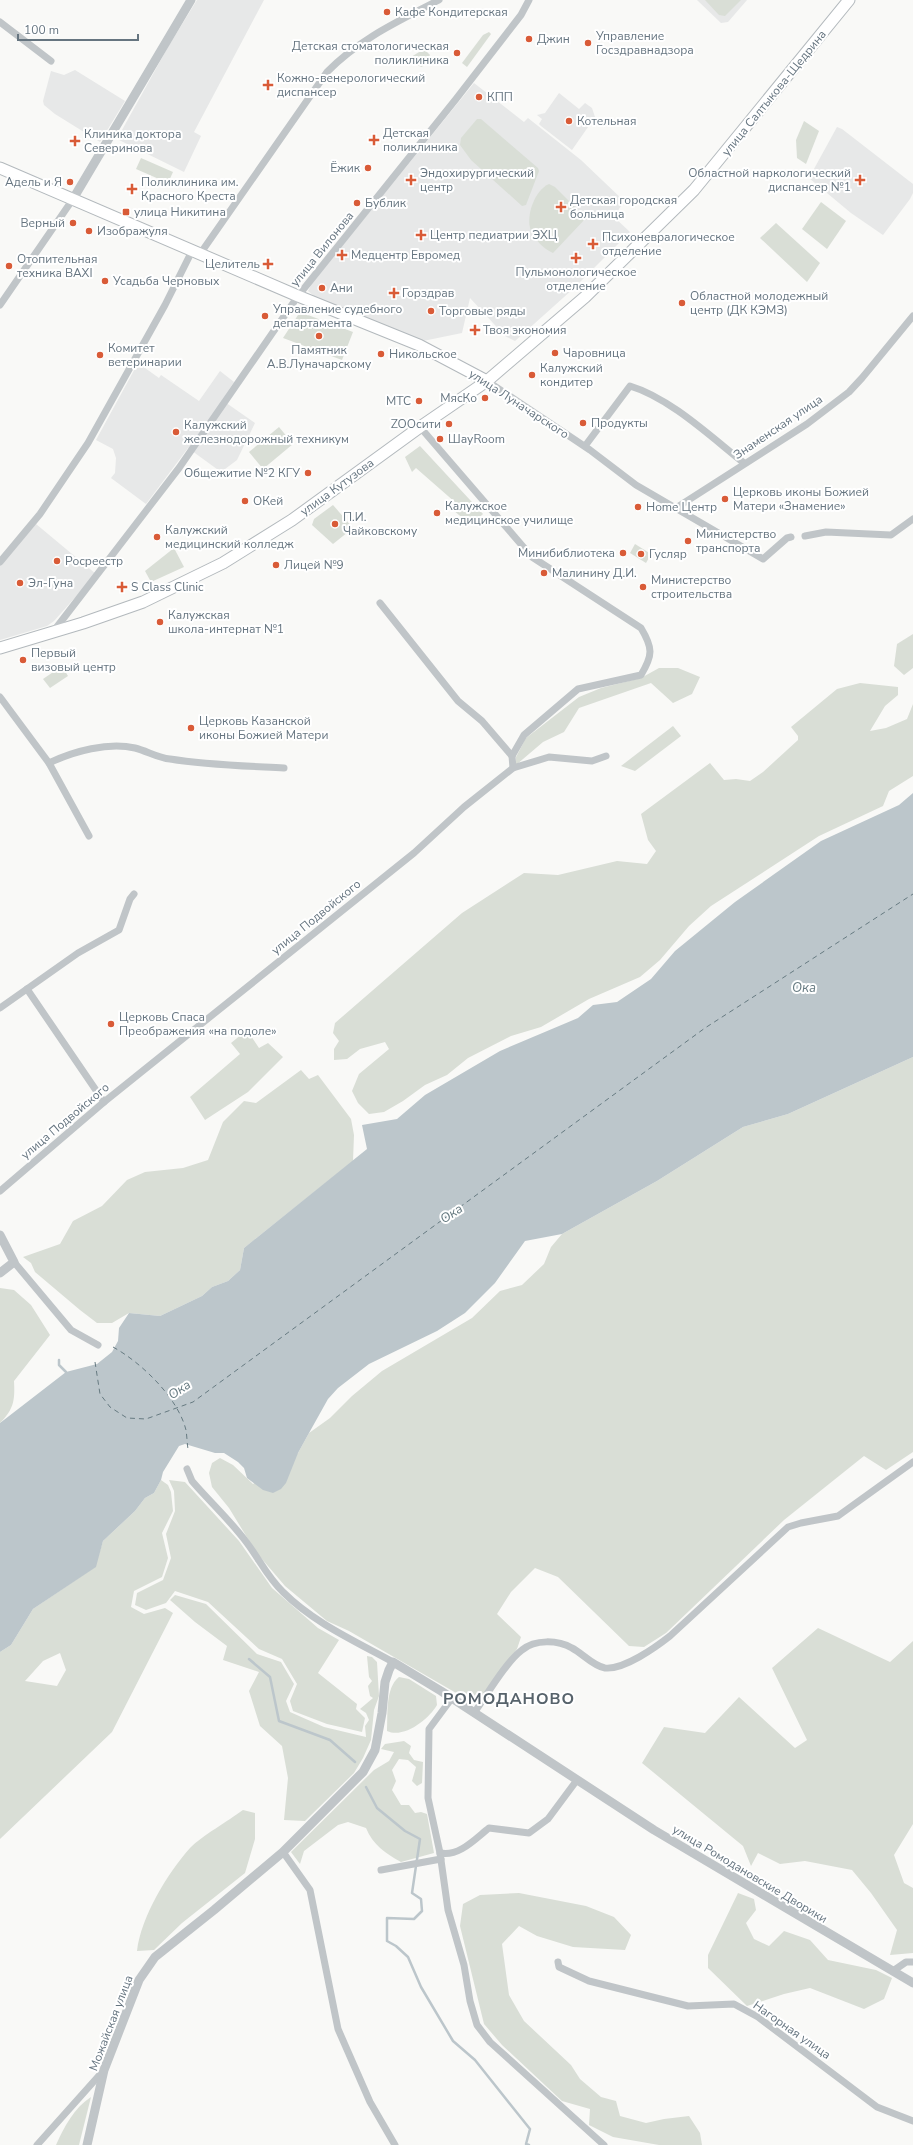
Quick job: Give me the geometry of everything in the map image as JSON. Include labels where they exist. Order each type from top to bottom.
[{"type":"main road","name":"улица Салтыкова-Щедрина","points":[[487,381],[585,297],[694,190],[849,0]]},
{"type":"main road","name":"улица Луначарского","points":[[0,168],[418,346],[487,381]]},
{"type":"main road","name":"улица Кутузова","points":[[0,648],[52,633],[143,602],[223,563],[292,520],[420,427],[487,381]]},
{"type":"street","points":[[0,305],[72,199],[191,0]]},
{"type":"street","points":[[0,562],[40,514],[88,443],[196,252],[327,72],[343,56],[364,40],[439,0]]},
{"type":"street","name":"улица Вилонова","points":[[52,633],[179,468],[298,296],[456,99],[521,15],[529,0]]},
{"type":"street","points":[[0,22],[52,61]]},
{"type":"street","name":"Знаменская улица","points":[[676,508],[807,424],[849,392],[913,316]]},
{"type":"street","name":"улица Луначарского","points":[[487,381],[584,446],[636,485],[763,559],[787,538],[791,537]]},
{"type":"street","points":[[584,446],[630,386],[646,391],[681,414],[744,463]]},
{"type":"street","points":[[420,427],[532,557],[641,628],[648,640],[652,653],[648,664],[640,675],[578,689],[524,736],[512,756],[513,768],[549,757],[592,761],[606,756]]},
{"type":"street","points":[[805,536],[826,532],[891,535],[913,519]]},
{"type":"street","points":[[380,603],[458,701],[482,721],[512,756]]},
{"type":"street","points":[[0,697],[49,763],[89,836]]},
{"type":"street","points":[[49,763],[60,758],[105,746],[119,746],[135,748],[169,759],[284,768]]},
{"type":"street","name":"улица Подвойского","points":[[0,1191],[104,1102],[414,853],[464,807],[513,768]]},
{"type":"street","points":[[0,1008],[78,953],[119,930],[130,899],[134,894]]},
{"type":"street","points":[[26,989],[104,1102]]},
{"type":"street","points":[[0,1235],[14,1262],[71,1330],[98,1345]]},
{"type":"street","points":[[0,1273],[14,1262]]},
{"type":"street","points":[[474,1712],[522,1650],[534,1643],[550,1642],[571,1647],[586,1658],[605,1668],[628,1662],[651,1651],[670,1636],[788,1528],[801,1523],[838,1516],[913,1462]]},
{"type":"street","points":[[187,1469],[192,1481],[246,1542],[264,1570],[282,1592],[301,1608],[328,1627],[393,1662]]},
{"type":"street","name":"улица Ромодановские Дворики","points":[[393,1662],[474,1712],[577,1780],[729,1876],[913,1983]]},
{"type":"street","name":"Можайская улица","points":[[87,2145],[104,2070],[139,1980],[154,1957],[214,1910],[282,1852],[363,1772],[372,1758],[382,1713],[386,1682],[393,1662]]},
{"type":"street","points":[[452,1698],[429,1729],[428,1798],[441,1856],[448,1910],[464,1965],[470,2001],[477,2025],[490,2042],[604,2145]]},
{"type":"street","points":[[381,1870],[455,1853],[467,1846],[489,1828],[529,1833],[548,1819],[577,1780]]},
{"type":"street","points":[[282,1852],[310,1890],[338,2029],[370,2102],[395,2145]]},
{"type":"street","name":"Нагорная улица","points":[[558,1962],[559,1967],[589,1981],[688,2006],[734,2004],[758,2017],[877,2107],[913,2121]]},
{"type":"street","points":[[893,1971],[906,1962],[913,1962]]},
{"type":"street","points":[[37,2145],[104,2070]]},
{"type":"shaded area","points":[[197,0],[264,0],[194,132],[201,136],[184,172],[117,139],[168,47]]},
{"type":"shaded area","points":[[697,0],[747,0],[728,22],[721,23]]},
{"type":"shaded area","points":[[705,0],[741,0],[725,16],[719,15]]},
{"type":"shaded area","points":[[489,32],[491,34],[467,67],[462,63],[483,35]]},
{"type":"shaded area","points":[[424,49],[430,55],[422,67],[413,64],[411,57]]},
{"type":"shaded area","points":[[75,70],[125,101],[100,142],[55,114],[44,105],[43,101],[51,71],[64,75]]},
{"type":"shaded area","points":[[474,83],[524,122],[528,118],[581,160],[624,201],[614,217],[630,232],[573,289],[515,341],[505,336],[470,298],[462,333],[418,342],[314,296],[308,291],[312,283]]},
{"type":"shaded area","points":[[559,93],[579,109],[585,103],[592,108],[595,117],[572,150],[539,124],[542,119],[537,115],[545,113]]},
{"type":"shaded area","points":[[477,119],[481,119],[538,168],[539,171],[526,205],[522,206],[471,160],[460,145],[461,138]]},
{"type":"shaded area","points":[[804,121],[819,131],[806,164],[797,158],[796,140]]},
{"type":"shaded area","name":"Областной наркологический диспансер №1","points":[[837,127],[842,129],[913,184],[913,193],[910,199],[883,235],[851,213],[809,178]]},
{"type":"shaded area","points":[[141,158],[173,172],[168,183],[136,169]]},
{"type":"shaded area","points":[[549,184],[555,187],[586,218],[553,253],[537,241],[529,225],[532,204],[539,192]]},
{"type":"shaded area","points":[[821,202],[846,221],[827,249],[802,229]]},
{"type":"shaded area","points":[[776,223],[820,263],[807,282],[760,238]]},
{"type":"shaded area","points":[[300,312],[353,332],[342,360],[283,338]]},
{"type":"shaded area","name":"Калужский железнодорожный техникум","points":[[138,363],[159,378],[161,375],[199,401],[220,371],[234,382],[222,400],[255,423],[237,460],[221,472],[188,448],[146,504],[111,478],[115,473],[116,458],[113,449],[96,440]]},
{"type":"shaded area","points":[[279,427],[293,444],[263,469],[249,452]]},
{"type":"shaded area","points":[[420,446],[483,514],[471,525],[453,510],[456,503],[416,468],[412,472],[405,457]]},
{"type":"shaded area","points":[[333,505],[353,528],[333,544],[312,525],[314,519]]},
{"type":"shaded area","points":[[36,524],[96,574],[54,621],[47,626],[0,640],[0,565]]},
{"type":"shaded area","points":[[635,544],[651,554],[646,563],[630,553]]},
{"type":"shaded area","points":[[174,548],[184,567],[151,582],[145,571]]},
{"type":"shaded area","points":[[913,634],[913,668],[904,675],[894,666],[897,644]]},
{"type":"shaded area","points":[[62,666],[68,676],[50,688],[43,679]]},
{"type":"shaded area","points":[[659,668],[678,668],[700,677],[692,694],[673,703],[651,683],[579,708],[564,732],[543,742],[516,765],[516,757],[526,738],[579,697],[601,688],[641,678]]},
{"type":"shaded area","points":[[860,683],[898,687],[898,695],[885,706],[870,731],[886,728],[907,719],[913,704],[913,776],[889,791],[883,806],[819,836],[711,906],[689,926],[660,960],[640,977],[589,999],[541,1027],[511,1036],[468,1058],[447,1075],[425,1085],[403,1101],[384,1112],[369,1114],[358,1103],[352,1091],[359,1074],[389,1049],[385,1042],[360,1049],[347,1059],[334,1060],[334,1049],[339,1041],[333,1033],[335,1023],[462,913],[524,873],[558,875],[617,861],[647,864],[656,851],[648,840],[641,814],[710,763],[724,780],[736,779],[750,781],[763,772],[798,740],[798,736],[791,727],[837,689]]},
{"type":"shaded area","points":[[673,726],[681,736],[635,771],[621,766]]},
{"type":"shaded area","points":[[247,1030],[259,1048],[268,1043],[283,1057],[248,1092],[205,1120],[190,1097],[240,1054],[231,1043]]},
{"type":"shaded area","points":[[913,1057],[913,1452],[886,1470],[864,1456],[784,1520],[666,1633],[644,1647],[629,1646],[558,1577],[535,1568],[511,1592],[497,1614],[521,1637],[517,1649],[481,1698],[470,1701],[349,1631],[327,1621],[285,1586],[256,1552],[229,1508],[212,1487],[209,1473],[212,1463],[220,1458],[233,1465],[253,1484],[298,1453],[309,1433],[330,1418],[352,1396],[382,1371],[472,1318],[500,1291],[522,1285],[544,1264],[551,1247],[562,1234],[657,1181],[743,1127],[788,1114]]},
{"type":"shaded area","points":[[301,1070],[309,1079],[318,1075],[351,1119],[354,1135],[353,1161],[244,1248],[240,1270],[228,1281],[212,1287],[202,1296],[160,1316],[129,1313],[112,1323],[97,1323],[35,1272],[31,1263],[23,1257],[60,1244],[73,1221],[102,1206],[127,1180],[145,1172],[183,1168],[208,1160],[223,1122],[244,1101],[256,1103]]},
{"type":"shaded area","points":[[0,1288],[14,1290],[31,1305],[50,1335],[14,1381],[13,1404],[5,1418],[0,1423]]},
{"type":"shaded area","points":[[161,1480],[168,1485],[171,1492],[173,1511],[162,1533],[168,1558],[162,1577],[134,1591],[131,1607],[144,1614],[165,1608],[173,1613],[112,1732],[0,1839],[0,1652],[11,1645],[33,1609],[95,1567],[103,1541],[135,1511],[145,1498],[154,1493]],"holes":[[[60,1653],[66,1670],[57,1686],[25,1681],[43,1661]]]},
{"type":"shaded area","points":[[169,1480],[185,1482],[239,1541],[272,1588],[318,1628],[339,1640],[318,1673],[357,1704],[356,1709],[365,1718],[362,1732],[327,1724],[293,1711],[290,1701],[297,1684],[282,1659],[259,1649],[208,1602],[175,1591],[166,1603],[146,1610],[135,1605],[137,1593],[163,1580],[171,1558],[166,1534],[175,1511],[174,1491]]},
{"type":"shaded area","points":[[175,1595],[206,1604],[257,1654],[281,1662],[294,1684],[286,1701],[290,1712],[324,1727],[366,1737],[365,1726],[369,1720],[366,1713],[360,1709],[373,1698],[370,1696],[368,1686],[372,1681],[369,1677],[367,1656],[372,1657],[377,1662],[379,1696],[374,1710],[371,1740],[363,1758],[354,1773],[305,1821],[284,1820],[288,1778],[282,1746],[260,1726],[249,1691],[259,1672],[223,1660],[227,1646],[195,1622],[170,1600]]},
{"type":"shaded area","points":[[818,1628],[890,1662],[913,1641],[913,1824],[894,1855],[904,1883],[913,1888],[913,1953],[890,1955],[897,1930],[871,1893],[852,1870],[805,1861],[780,1864],[758,1853],[751,1866],[743,1846],[642,1763],[664,1727],[705,1733],[739,1697],[795,1748],[807,1740],[772,1668]]},
{"type":"shaded area","points":[[399,1677],[409,1679],[436,1696],[437,1705],[428,1716],[415,1726],[408,1730],[394,1733],[387,1731],[388,1702],[391,1688]]},
{"type":"shaded area","points":[[404,1741],[411,1746],[409,1753],[414,1760],[423,1762],[422,1783],[417,1786],[412,1781],[416,1767],[408,1760],[399,1759],[392,1770],[396,1781],[392,1790],[401,1805],[409,1805],[415,1813],[421,1812],[427,1814],[434,1853],[401,1862],[380,1848],[372,1839],[366,1828],[348,1822],[338,1825],[304,1851],[300,1864],[291,1852],[374,1770],[389,1761],[394,1752],[381,1749],[385,1744]]},
{"type":"shaded area","points":[[243,1810],[255,1813],[255,1839],[245,1873],[182,1923],[154,1950],[137,1951],[139,1938],[149,1910],[164,1883],[181,1858],[201,1839]]},
{"type":"shaded area","points":[[519,1893],[586,1906],[614,1917],[631,1935],[625,1950],[573,1947],[537,1936],[519,1926],[502,1944],[509,1995],[524,2021],[571,2065],[580,2079],[601,2097],[616,2101],[620,2116],[646,2123],[689,2116],[700,2133],[702,2145],[659,2145],[613,2137],[589,2125],[590,2109],[562,2101],[502,2045],[484,2024],[460,1926],[463,1904],[480,1895]]},
{"type":"shaded area","points":[[738,1893],[754,1899],[756,1910],[746,1923],[754,1939],[769,1946],[784,1931],[810,1940],[828,1960],[876,1970],[892,1978],[884,1999],[864,2009],[810,1988],[784,1994],[747,2006],[708,1968],[708,1955]]},
{"type":"shaded area","points":[[91,2097],[79,2145],[56,2145],[66,2125],[75,2112]]},
{"type":"water","name":"Ока","points":[[913,793],[913,1057],[788,1114],[743,1127],[657,1181],[562,1234],[525,1241],[495,1283],[465,1313],[437,1331],[369,1364],[338,1388],[328,1399],[298,1453],[286,1483],[281,1489],[273,1493],[263,1490],[247,1478],[244,1468],[238,1462],[224,1453],[215,1453],[185,1444],[179,1446],[163,1472],[161,1480],[154,1493],[145,1498],[135,1511],[103,1541],[96,1567],[33,1609],[11,1645],[0,1652],[0,1423],[66,1372],[97,1364],[112,1352],[118,1341],[119,1328],[129,1313],[160,1316],[202,1296],[212,1287],[228,1281],[240,1270],[244,1248],[367,1149],[362,1125],[397,1119],[425,1095],[500,1051],[578,1018],[593,1005],[617,1002],[651,979],[675,951],[735,902],[821,841],[899,805]]},
{"type":"waterway","points":[[59,1360],[59,1365],[66,1372]]},
{"type":"waterway","points":[[249,1659],[270,1677],[279,1721],[330,1740],[355,1762]]},
{"type":"waterway","points":[[366,1787],[377,1808],[405,1831],[420,1839],[412,1893],[421,1899],[422,1911],[414,1919],[387,1918],[387,1941],[396,1946],[408,1957],[421,1987],[453,2041],[475,2060],[530,2129],[526,2144],[529,2145]]},
{"type":"ferry route","points":[[95,1362],[100,1394],[110,1407],[127,1418],[146,1419],[193,1402],[705,1028],[913,894]]},
{"type":"ferry route","points":[[113,1347],[136,1362],[167,1394],[182,1418],[186,1430],[188,1449]]},
{"type":"place","name":"Кафе Кондитерская","points":[[387,12]]},
{"type":"place","name":"Джин","points":[[529,39]]},
{"type":"place","name":"Управление Госздравнадзора","points":[[588,43]]},
{"type":"place","name":"Детская стоматологическая поликлиника","points":[[457,53]]},
{"type":"place","name":"Кожно-венерологический диспансер","points":[[268,85]]},
{"type":"place","name":"КПП","points":[[479,97]]},
{"type":"place","name":"Котельная","points":[[569,121]]},
{"type":"place","name":"Детская поликлиника","points":[[374,140]]},
{"type":"place","name":"Клиника доктора Северинова","points":[[75,141]]},
{"type":"place","name":"Ёжик","points":[[368,168]]},
{"type":"place","name":"Эндохирургический центр","points":[[411,180]]},
{"type":"place","name":"Областной наркологический диспансер №1","points":[[860,180]]},
{"type":"place","name":"Адель и Я","points":[[70,182]]},
{"type":"place","name":"Поликлиника им. Красного Креста","points":[[132,189]]},
{"type":"place","name":"Бублик","points":[[357,203]]},
{"type":"place","name":"Детская городская больница","points":[[561,207]]},
{"type":"place","name":"улица Никитина","points":[[126,212]]},
{"type":"place","name":"Верный","points":[[73,223]]},
{"type":"place","name":"Изображуля","points":[[89,231]]},
{"type":"place","name":"Центр педиатрии ЭХЦ","points":[[421,235]]},
{"type":"place","name":"Психоневралогическое отделение","points":[[593,244]]},
{"type":"place","name":"Медцентр Евромед","points":[[342,255]]},
{"type":"place","name":"Пульмонологическое отделение","points":[[576,258]]},
{"type":"place","name":"Целитель","points":[[268,264]]},
{"type":"place","name":"Отопительная техника BAXI","points":[[9,266]]},
{"type":"place","name":"Усадьба Черновых","points":[[105,281]]},
{"type":"place","name":"Ани","points":[[322,288]]},
{"type":"place","name":"Горздрав","points":[[394,293]]},
{"type":"place","name":"Областной молодежный центр (ДК КЭМЗ)","points":[[682,303]]},
{"type":"place","name":"Торговые ряды","points":[[431,311]]},
{"type":"place","name":"Управление судебного департамента","points":[[265,316]]},
{"type":"place","name":"Твоя экономия","points":[[475,330]]},
{"type":"place","name":"Памятник А.В.Луначарскому","points":[[319,336]]},
{"type":"place","name":"Чаровница","points":[[555,353]]},
{"type":"place","name":"Никольское","points":[[381,354]]},
{"type":"place","name":"Комитет ветеринарии","points":[[100,355]]},
{"type":"place","name":"Калужский кондитер","points":[[532,375]]},
{"type":"place","name":"МясКо","points":[[485,398]]},
{"type":"place","name":"МТС","points":[[419,401]]},
{"type":"place","name":"Продукты","points":[[583,423]]},
{"type":"place","name":"ZOOсити","points":[[449,424]]},
{"type":"place","name":"Калужский железнодорожный техникум","points":[[176,432]]},
{"type":"place","name":"ШауRoom","points":[[440,439]]},
{"type":"place","name":"Общежитие №2 КГУ","points":[[308,473]]},
{"type":"place","name":"Церковь иконы Божией Матери «Знамение»","points":[[725,499]]},
{"type":"place","name":"ОКей","points":[[245,501]]},
{"type":"place","name":"Home Центр","points":[[638,507]]},
{"type":"place","name":"Калужское медицинское училище","points":[[437,513]]},
{"type":"place","name":"П.И. Чайковскому","points":[[335,524]]},
{"type":"place","name":"Калужский медицинский колледж","points":[[157,537]]},
{"type":"place","name":"Министерство транспорта","points":[[688,541]]},
{"type":"place","name":"Минибиблиотека","points":[[623,553]]},
{"type":"place","name":"Гусляр","points":[[641,554]]},
{"type":"place","name":"Росреестр","points":[[57,561]]},
{"type":"place","name":"Лицей №9","points":[[276,565]]},
{"type":"place","name":"Малинину Д.И.","points":[[544,573]]},
{"type":"place","name":"Эл-Гуна","points":[[20,583]]},
{"type":"place","name":"S Class Clinic","points":[[122,587]]},
{"type":"place","name":"Министерство строительства","points":[[643,587]]},
{"type":"place","name":"Калужская школа-интернат №1","points":[[160,622]]},
{"type":"place","name":"Первый визовый центр","points":[[23,660]]},
{"type":"place","name":"Церковь Казанской иконы Божией Матери","points":[[191,728]]},
{"type":"place","name":"Церковь Спаса Преображения «на подоле»","points":[[111,1024]]},
{"type":"district","name":"РОМОДАНОВО","points":[[509,1698]]}]
